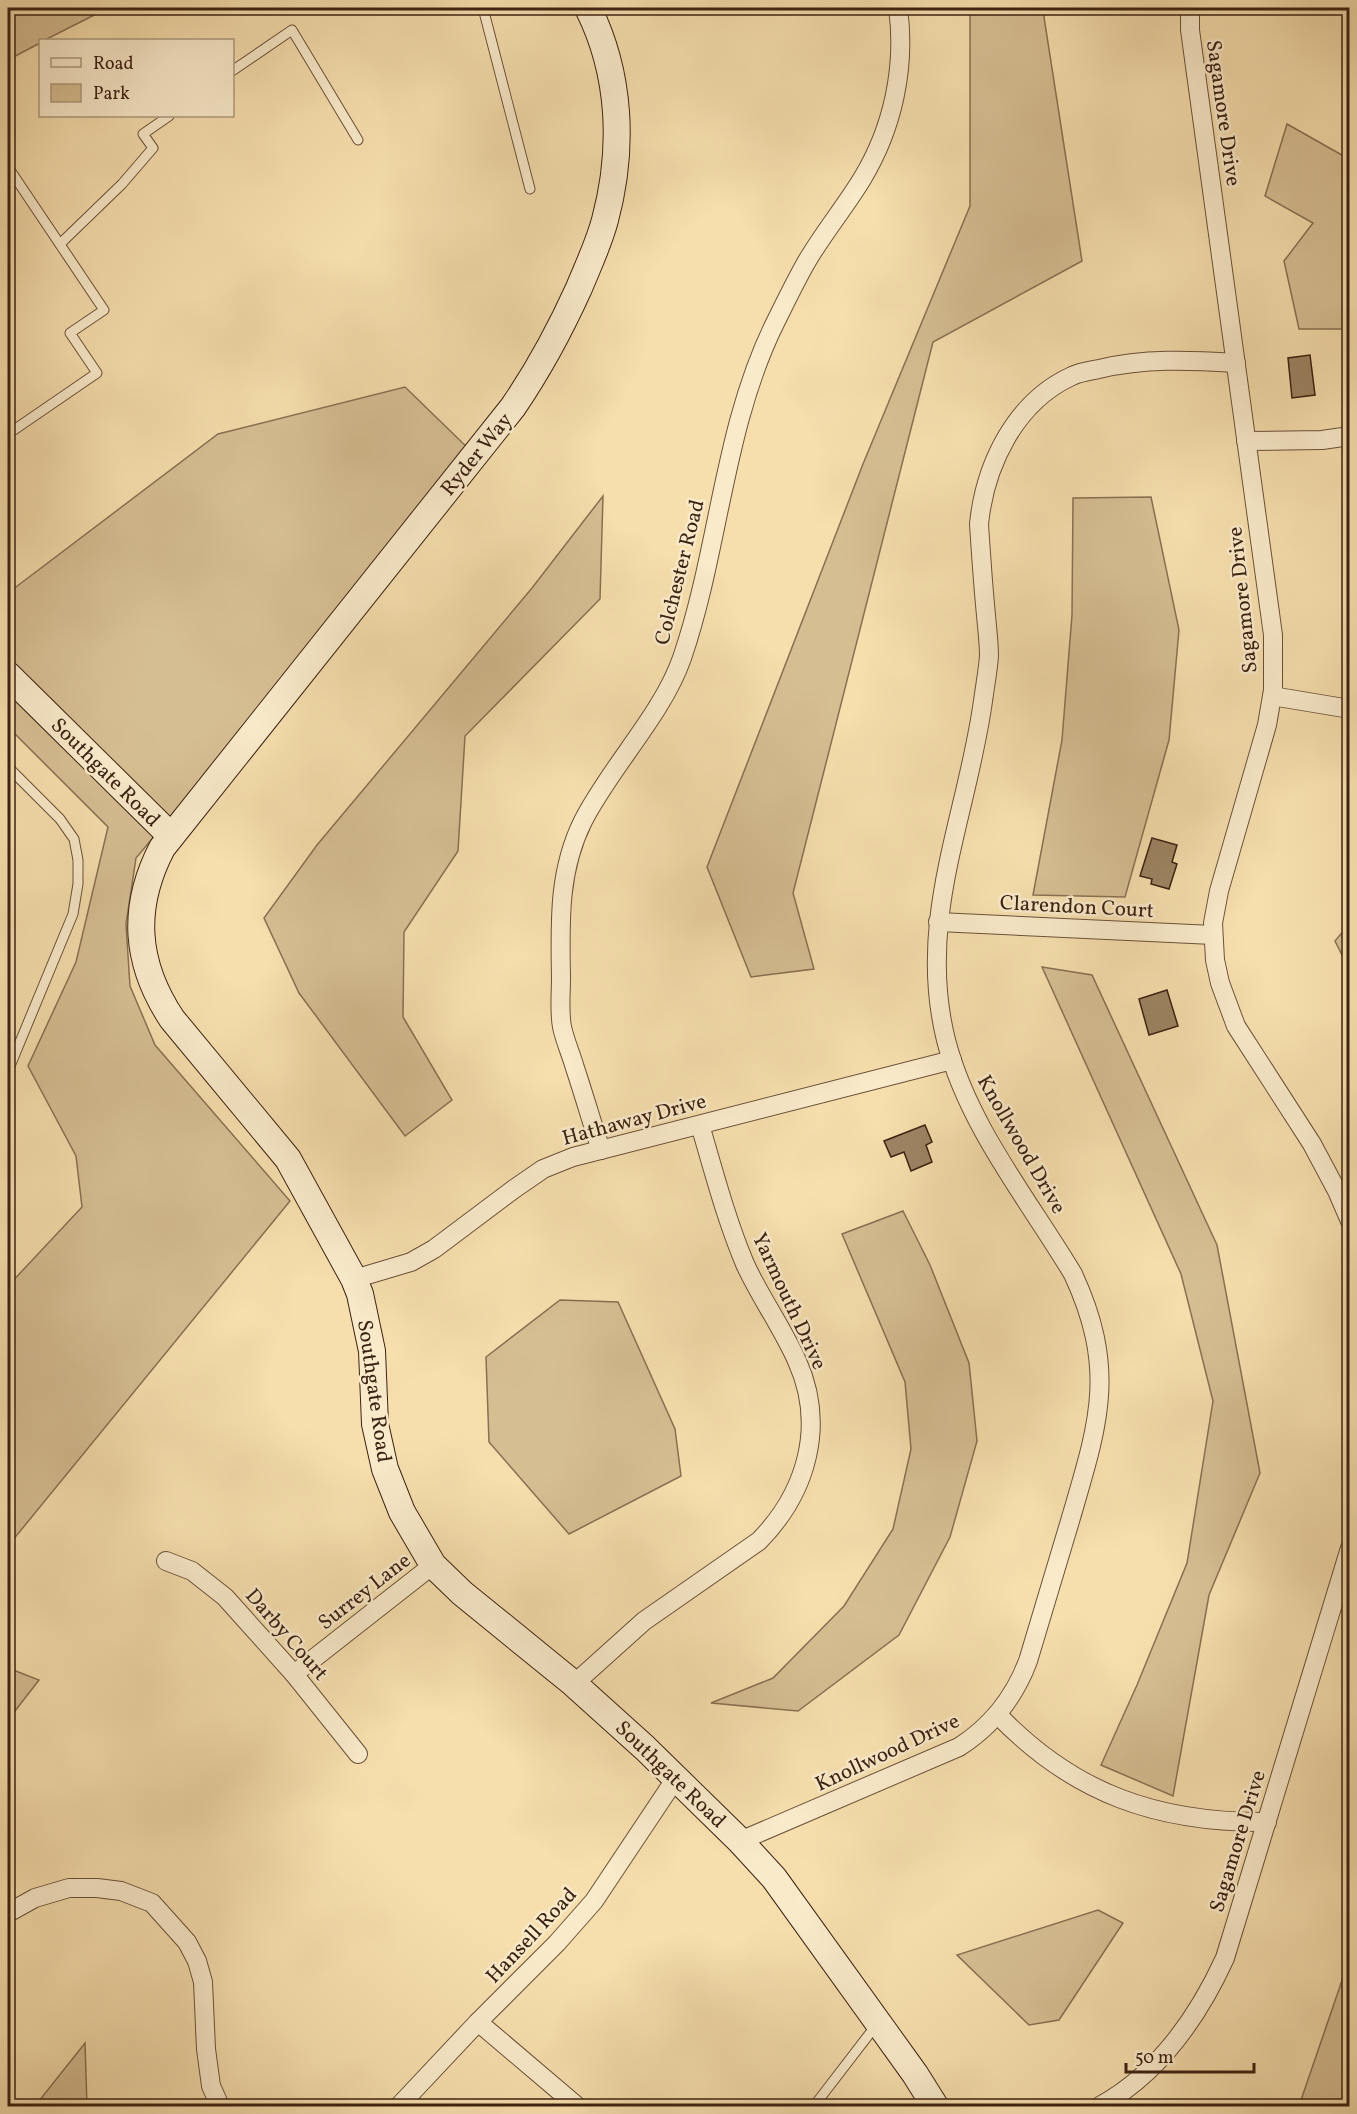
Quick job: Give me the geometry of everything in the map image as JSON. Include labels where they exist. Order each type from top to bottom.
[{"type":"street","name":"Ryder Way","points":[[170,835],[513,407],[553,344],[601,233],[614,179],[617,145],[612,80],[605,51],[588,8]]},
{"type":"street","name":"Colchester Road","points":[[601,1150],[562,1025],[559,916],[567,865],[583,822],[621,759],[665,694],[681,660],[747,391],[774,324],[808,260],[863,178],[886,129],[894,102],[901,48],[898,8]]},
{"type":"street","name":"Sagamore Drive","points":[[1190,8],[1190,30],[1273,635],[1272,696],[1267,725],[1219,891],[1213,924],[1215,960],[1220,983],[1236,1026],[1312,1144],[1338,1191],[1350,1221]]},
{"type":"street","name":"Knollwood Drive","points":[[740,1841],[945,1755],[972,1738],[998,1715],[1015,1691],[1028,1660],[1093,1442],[1100,1393],[1100,1368],[1091,1320],[1073,1274],[988,1139],[971,1107],[952,1060],[939,1004],[936,968],[942,889],[975,752],[989,655],[979,524],[984,488],[997,453],[1006,437],[1029,408],[1042,396],[1073,375],[1112,366],[1153,361],[1195,360],[1236,363]]},
{"type":"street","points":[[1246,441],[1322,440],[1350,436]]},
{"type":"street","name":"Southgate Road","points":[[8,675],[170,835],[151,870],[142,909],[143,950],[154,988],[172,1019],[288,1159],[354,1280],[360,1294],[372,1351],[375,1424],[385,1469],[402,1512],[433,1565],[462,1593],[574,1684],[740,1841],[774,1878],[915,2073],[935,2106]]},
{"type":"street","points":[[1272,696],[1350,709]]},
{"type":"street","name":"Clarendon Court","points":[[938,922],[1213,935]]},
{"type":"street","name":"Hathaway Drive","points":[[354,1280],[411,1262],[434,1249],[543,1169],[573,1157],[952,1060]]},
{"type":"street","name":"Yarmouth Drive","points":[[574,1684],[644,1621],[759,1541],[790,1503],[807,1457],[810,1408],[803,1376],[746,1265],[727,1217],[700,1125]]},
{"type":"street","name":"Sagamore Drive","points":[[1100,2106],[1130,2085],[1154,2064],[1182,2032],[1211,1987],[1225,1958],[1350,1548]]},
{"type":"street","name":"Darby Court","points":[[166,1561],[192,1571],[225,1597],[294,1674],[358,1754]]},
{"type":"street","name":"Surrey Lane","points":[[294,1674],[433,1565]]},
{"type":"street","points":[[998,1715],[1038,1752],[1066,1772],[1097,1789],[1129,1802],[1162,1813],[1196,1820],[1267,1822]]},
{"type":"street","name":"Hansell Road","points":[[399,2106],[557,1943],[594,1901],[676,1778]]},
{"type":"street","points":[[8,1913],[35,1898],[69,1888],[121,1891],[152,1903],[187,1942],[197,1961],[203,1982],[206,2049],[211,2086],[220,2106]]},
{"type":"street","points":[[478,2022],[577,2106]]},
{"type":"lane","points":[[483,8],[530,189]]},
{"type":"lane","points":[[234,70],[291,30],[358,140]]},
{"type":"lane","points":[[60,244],[122,184],[153,148],[142,134],[168,117]]},
{"type":"lane","points":[[8,167],[104,310],[70,333],[97,373],[8,434]]},
{"type":"lane","points":[[8,766],[60,819],[74,839],[78,860],[78,884],[73,914],[8,1071]]},
{"type":"lane","points":[[814,2106],[878,2023]]},
{"type":"green space","points":[[8,8],[108,8],[47,39],[39,39],[39,44],[8,60]]},
{"type":"green space","points":[[970,8],[1048,8],[1044,17],[1082,261],[933,342],[793,893],[814,969],[751,977],[707,867],[863,464],[970,206]]},
{"type":"green space","points":[[1287,124],[1349,159],[1349,329],[1299,329],[1284,261],[1313,223],[1265,196]]},
{"type":"green space","points":[[405,387],[474,454],[136,858],[126,924],[130,986],[155,1045],[290,1201],[8,1546],[8,1286],[82,1207],[76,1156],[28,1066],[76,962],[108,827],[8,727],[8,593],[218,434]]},
{"type":"green space","points":[[603,496],[600,599],[465,736],[458,851],[404,932],[403,1017],[452,1100],[405,1136],[299,993],[264,918],[317,845],[532,588]]},
{"type":"green space","points":[[1151,497],[1179,630],[1169,740],[1125,897],[1033,895],[1062,740],[1072,615],[1073,498]]},
{"type":"green space","points":[[1349,924],[1349,969],[1335,941]]},
{"type":"green space","points":[[1042,967],[1092,975],[1217,1245],[1260,1473],[1209,1595],[1173,1796],[1101,1765],[1187,1563],[1213,1401],[1181,1274]]},
{"type":"green space","points":[[903,1211],[930,1265],[969,1363],[977,1441],[950,1537],[899,1635],[798,1711],[711,1703],[773,1678],[844,1606],[893,1529],[911,1449],[905,1382],[842,1234]]},
{"type":"green space","points":[[560,1300],[618,1302],[675,1429],[681,1476],[569,1534],[489,1442],[486,1357]]},
{"type":"green space","points":[[8,1668],[39,1680],[8,1720]]},
{"type":"green space","points":[[1098,1910],[1123,1923],[1059,2020],[1029,2025],[957,1955]]},
{"type":"green space","points":[[1349,1960],[1349,2106],[1299,2106]]},
{"type":"green space","points":[[85,2043],[87,2106],[35,2106]]},
{"type":"building","points":[[1310,355],[1315,395],[1292,398],[1288,358]]},
{"type":"building","points":[[1152,838],[1177,845],[1172,862],[1177,864],[1169,889],[1151,884],[1152,879],[1140,876]]},
{"type":"building","points":[[1167,990],[1178,1026],[1149,1035],[1139,999]]},
{"type":"building","points":[[925,1125],[932,1142],[926,1145],[932,1162],[911,1171],[904,1152],[891,1157],[884,1141]]}]
